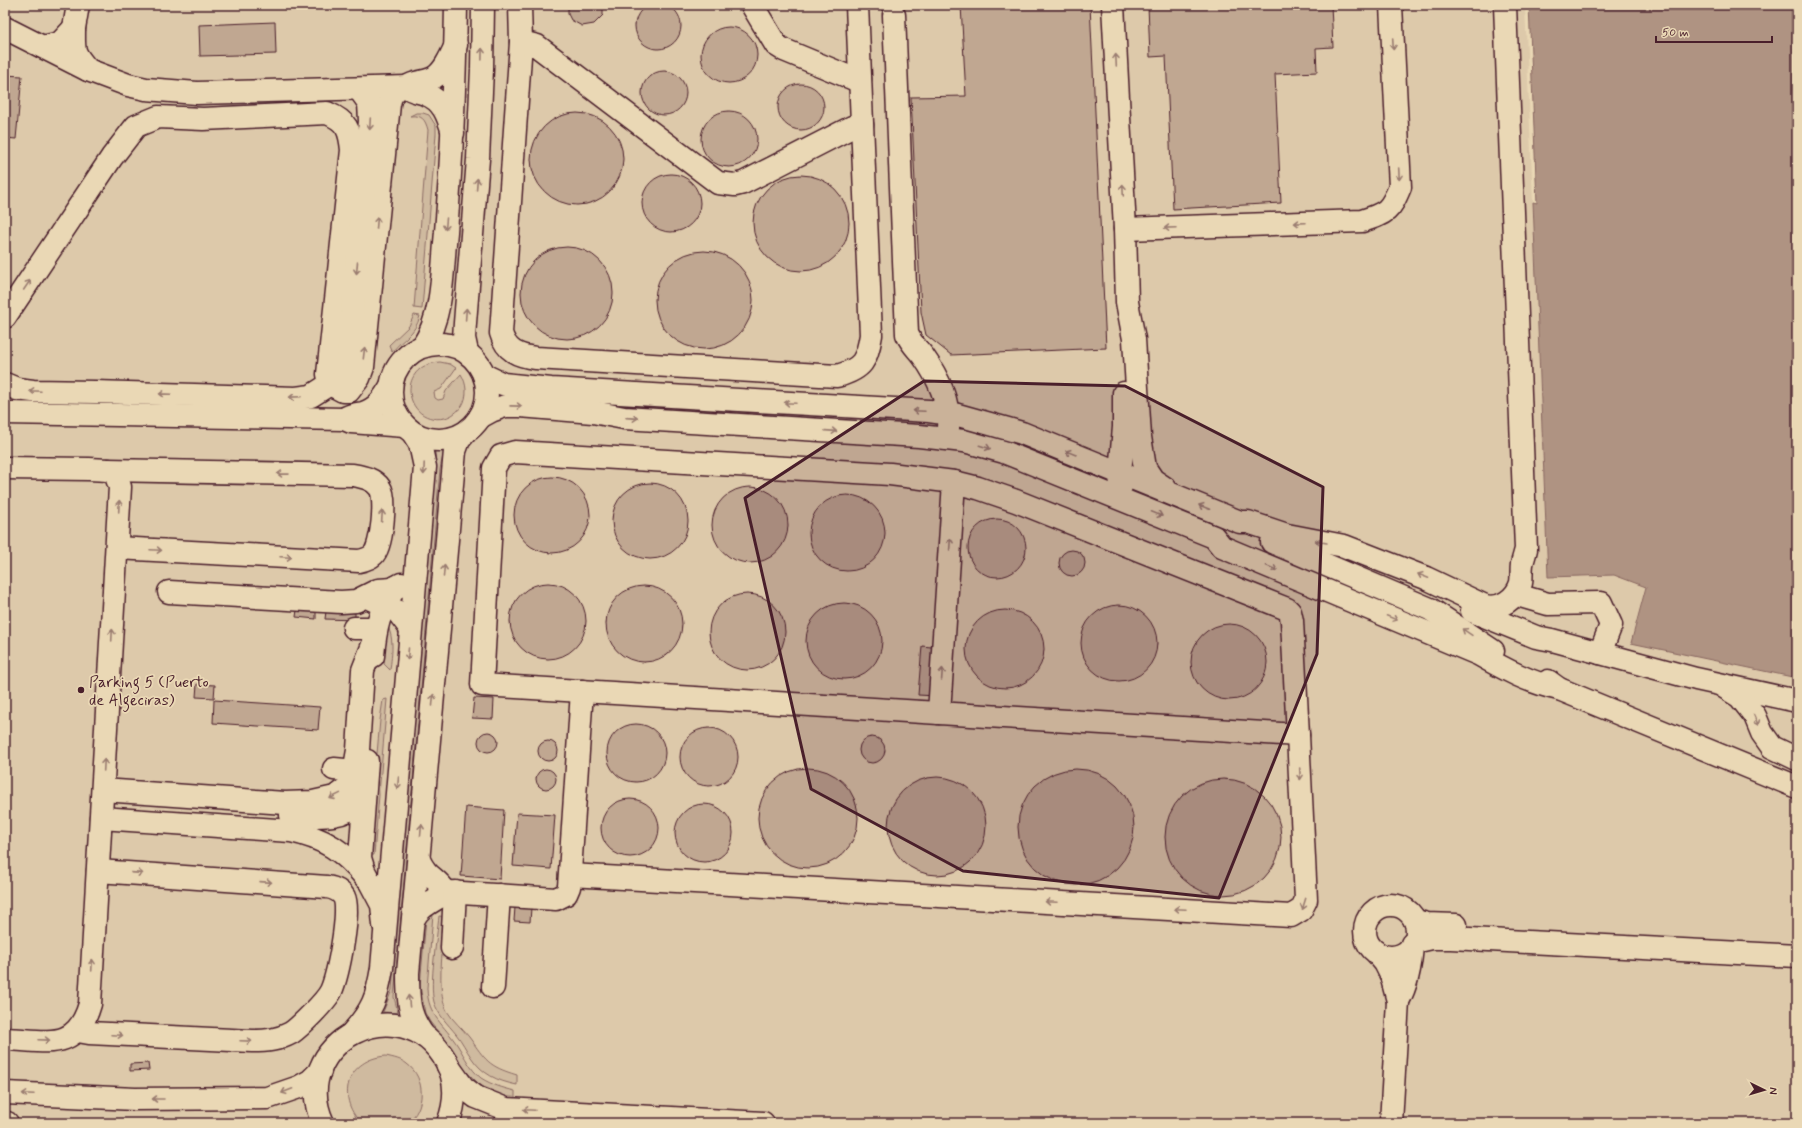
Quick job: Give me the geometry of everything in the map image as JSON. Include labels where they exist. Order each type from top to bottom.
[{"type":"street","points":[[78,5],[74,28],[74,46],[76,55],[88,70]]},
{"type":"street","points":[[423,346],[434,325],[440,292],[453,132],[456,5]]},
{"type":"street","points":[[467,352],[464,338],[478,159],[483,5]]},
{"type":"street","points":[[520,5],[521,42],[502,332],[507,346],[512,352],[524,356],[837,376],[852,372],[865,360],[871,335],[857,5]]},
{"type":"street","points":[[752,5],[776,45],[784,50],[854,79],[860,79]]},
{"type":"street","points":[[1113,5],[1125,229],[1127,302],[1131,318],[1134,344],[1131,410],[1136,465],[1125,489]]},
{"type":"street","points":[[1125,229],[1362,221],[1379,216],[1392,205],[1400,187],[1391,5]]},
{"type":"street","points":[[1493,613],[1490,607],[1502,606],[1515,594],[1521,582],[1522,564],[1526,549],[1505,5]]},
{"type":"street","points":[[894,15],[907,334],[911,344],[922,355],[944,393],[948,414],[947,439]]},
{"type":"street","points":[[5,28],[88,70],[128,85],[146,89],[198,93],[403,88],[423,93],[434,98],[443,107],[453,132]]},
{"type":"street","points":[[43,47],[60,44],[74,28]]},
{"type":"street","points":[[521,42],[537,46],[718,183],[735,185],[744,183],[852,127],[862,125]]},
{"type":"street","points":[[334,387],[349,391],[360,378],[391,96],[412,83],[432,79],[441,72],[448,62],[456,45]]},
{"type":"street","points":[[5,384],[17,389],[33,391],[296,398],[311,396],[345,381],[370,121],[369,104],[359,89]]},
{"type":"street","points":[[5,317],[112,157],[136,126],[158,117],[204,119],[327,113],[337,117],[345,124],[350,135],[352,150],[328,374],[334,387]]},
{"type":"street","points":[[323,1123],[318,1109],[316,1096],[320,1071],[325,1059],[332,1049],[352,1033],[367,1016],[378,990],[385,936],[410,628],[425,467],[420,444],[398,417],[394,408],[391,397],[393,376],[405,358],[423,346],[444,344],[455,346],[467,352],[480,366],[484,376],[487,397],[480,417]]},
{"type":"street","points":[[484,376],[503,384],[544,389],[948,414],[995,424],[1022,433],[1098,464],[1125,489],[1214,537],[1222,547],[1471,651],[1505,670],[1541,685],[1559,689],[1797,787]]},
{"type":"street","points":[[344,419],[353,414],[363,413],[377,406],[391,386]]},
{"type":"street","points":[[763,1123],[506,1109],[476,1097],[462,1087],[434,1045],[424,1036],[416,1025],[410,1012],[408,994],[418,860],[455,451],[459,440],[480,417],[505,406],[593,412],[624,418],[947,439],[975,444],[1004,452],[1125,489],[1177,496]]},
{"type":"street","points":[[1098,464],[1110,446],[1118,426],[1131,410]]},
{"type":"street","points":[[1131,410],[1145,468],[1153,480],[1177,496],[1240,522],[1248,522],[1274,532],[1344,546],[1356,557]]},
{"type":"street","points":[[5,413],[344,419],[350,422],[409,429],[434,440],[455,437],[465,433]]},
{"type":"street","points":[[570,875],[1291,916],[1301,910],[1306,900],[1298,735],[1292,621],[1290,612],[1287,609],[1016,500],[954,482],[890,474],[515,452],[508,453],[502,456],[494,468],[482,685],[1298,735]]},
{"type":"street","points":[[5,468],[89,468],[108,470],[353,475],[368,478],[382,490],[381,535],[378,547],[374,554],[359,561],[117,548]]},
{"type":"street","points":[[5,1039],[57,1041],[69,1038],[78,1030],[86,1018],[90,1004],[120,487],[115,473],[108,470]]},
{"type":"street","points":[[939,713],[954,482]]},
{"type":"street","points":[[1240,522],[1244,530],[1430,609],[1515,665],[1543,678],[1559,689]]},
{"type":"street","points":[[1214,537],[1228,536],[1257,547],[1337,559],[1356,557],[1426,578],[1493,613],[1552,640],[1720,684],[1797,701]]},
{"type":"street","points":[[1493,613],[1512,610],[1524,597],[1533,576],[1534,562],[1526,549]]},
{"type":"street","points":[[385,936],[382,905],[369,882],[360,858],[375,635],[375,601],[378,590],[385,591],[396,587],[403,582],[410,573],[416,559]]},
{"type":"street","points":[[168,592],[292,604],[356,600],[375,601],[396,611],[410,628]]},
{"type":"street","points":[[1524,597],[1548,604],[1601,603],[1611,625],[1600,653]]},
{"type":"street","points":[[354,628],[375,635]]},
{"type":"street","points":[[101,811],[313,802],[335,797],[343,792],[353,779],[345,770],[358,750],[363,670],[375,635]]},
{"type":"street","points":[[1720,684],[1740,697],[1755,716],[1762,733],[1772,747],[1797,759]]},
{"type":"street","points":[[413,920],[421,908],[450,892],[560,899],[566,894],[568,891],[570,875],[582,691]]},
{"type":"street","points":[[101,811],[322,817],[352,810],[363,801]]},
{"type":"street","points":[[101,811],[290,831],[312,836],[331,846],[353,863],[369,882]]},
{"type":"street","points":[[418,860],[423,870],[450,892],[452,948]]},
{"type":"street","points":[[78,1030],[89,1033],[252,1041],[274,1040],[292,1032],[319,1007],[330,992],[339,960],[347,909],[342,893],[327,887],[98,871]]},
{"type":"street","points":[[493,987],[507,896]]},
{"type":"street","points":[[1391,1123],[1398,1001],[1391,974],[1367,940],[1365,933],[1368,919],[1378,908],[1385,906],[1399,906],[1406,910],[1415,921],[1416,936],[1413,943],[1411,960],[1404,991],[1398,1001]]},
{"type":"street","points":[[1415,921],[1427,924],[1797,944]]},
{"type":"street","points":[[1376,952],[1382,955],[1397,956],[1404,953],[1413,943],[1432,938],[1451,938],[1797,956]]},
{"type":"street","points":[[352,1033],[370,1026],[389,1024],[413,1030],[424,1036]]},
{"type":"street","points":[[448,1066],[454,1090],[454,1103],[448,1123]]},
{"type":"street","points":[[5,1093],[135,1099],[267,1098],[298,1087],[310,1080],[320,1071]]},
{"type":"highlighted area","points":[[924,381],[1125,386],[1323,487],[1317,654],[1219,898],[963,871],[811,789],[745,498]]},
{"type":"shaded area","points":[[5,5],[1525,5],[1548,576],[1614,575],[1646,587],[1632,642],[1797,678],[1797,1123],[5,1123]]},
{"type":"shaded area","points":[[1529,5],[1797,5],[1797,678],[1631,643],[1646,587],[1614,575],[1548,577],[1533,202],[1537,203]]},
{"type":"shaded area","points":[[416,113],[429,115],[436,126],[422,309],[414,308],[428,130],[426,123],[422,118],[410,116]]},
{"type":"shaded area","points":[[414,315],[420,316],[415,328],[392,352],[389,345],[409,326]]},
{"type":"shaded area","points":[[440,362],[450,364],[456,368],[441,389],[434,392],[435,398],[438,400],[443,399],[446,391],[461,374],[466,386],[466,394],[462,406],[454,414],[445,418],[431,418],[421,413],[414,405],[410,394],[411,383],[416,373],[425,366]]},
{"type":"shaded area","points":[[435,451],[444,451],[440,469],[394,997],[398,1013],[383,1012],[392,990],[436,466]]},
{"type":"shaded area","points":[[385,621],[392,639],[390,670],[384,664],[386,638]]},
{"type":"shaded area","points":[[387,699],[374,855],[368,855],[380,720],[383,700]]},
{"type":"shaded area","points":[[433,914],[427,988],[430,1006],[438,1020],[453,1038],[477,1074],[481,1078],[493,1084],[515,1091],[515,1098],[503,1097],[479,1084],[458,1063],[448,1044],[430,1022],[425,1013],[420,986],[426,919]]},
{"type":"shaded area","points":[[439,916],[446,917],[441,978],[443,1002],[447,1011],[488,1061],[507,1072],[517,1075],[517,1085],[497,1079],[480,1068],[436,1007],[432,984]]},
{"type":"shaded area","points":[[386,1056],[405,1062],[418,1077],[421,1094],[418,1110],[407,1123],[361,1123],[353,1112],[349,1102],[347,1091],[350,1080],[355,1071],[362,1064],[373,1059]]},
{"type":"building","points":[[658,3],[671,7],[677,13],[681,26],[677,39],[671,45],[658,49],[645,45],[639,39],[635,26],[639,13],[645,7]]},
{"type":"building","points":[[568,5],[603,5],[603,15],[594,24],[582,26],[571,20],[568,14]]},
{"type":"building","points":[[961,5],[1090,5],[1106,348],[951,355],[926,335],[921,312],[911,97],[966,96]]},
{"type":"building","points":[[1148,5],[1331,5],[1333,47],[1316,48],[1317,72],[1275,74],[1281,203],[1173,209],[1166,56],[1150,57]]},
{"type":"building","points":[[275,22],[276,54],[200,56],[199,25]]},
{"type":"building","points":[[729,27],[740,29],[749,35],[755,44],[757,55],[755,66],[749,75],[740,81],[729,83],[718,81],[709,75],[703,66],[701,55],[703,44],[709,35],[718,29]]},
{"type":"building","points":[[660,71],[668,71],[680,77],[686,89],[686,97],[680,109],[668,115],[660,115],[648,109],[642,97],[642,89],[648,77]]},
{"type":"building","points":[[5,75],[22,76],[16,139],[5,138]]},
{"type":"building","points":[[806,84],[810,85],[820,94],[823,98],[823,116],[814,126],[806,130],[796,130],[788,126],[779,116],[778,102],[782,94],[792,85]]},
{"type":"building","points":[[723,111],[735,111],[745,115],[753,123],[757,133],[757,145],[753,155],[745,163],[735,167],[723,167],[713,163],[705,155],[701,145],[701,133],[705,123],[713,115]]},
{"type":"building","points":[[577,113],[595,116],[610,126],[620,141],[623,159],[620,177],[610,192],[595,202],[577,205],[559,202],[544,192],[534,177],[531,159],[534,141],[544,126],[559,116]]},
{"type":"building","points":[[671,174],[682,176],[692,182],[698,192],[700,203],[698,214],[692,224],[682,230],[671,232],[660,230],[650,224],[644,214],[642,203],[644,192],[650,182],[660,176]]},
{"type":"building","points":[[801,175],[819,178],[835,189],[846,205],[849,223],[846,241],[835,257],[819,268],[801,271],[783,268],[767,257],[756,241],[753,223],[756,205],[767,189],[783,178]]},
{"type":"building","points":[[567,247],[585,250],[600,260],[610,275],[613,293],[610,311],[600,326],[585,336],[567,339],[549,336],[534,326],[524,311],[521,293],[524,275],[534,260],[549,250]]},
{"type":"building","points":[[704,251],[723,254],[739,265],[750,281],[753,300],[750,319],[739,335],[723,346],[704,349],[685,346],[669,335],[658,319],[655,300],[658,281],[669,265],[685,254]]},
{"type":"building","points":[[552,477],[566,480],[579,488],[587,501],[590,515],[587,529],[579,542],[566,550],[552,553],[538,550],[525,542],[517,529],[514,515],[517,501],[525,488],[538,480]]},
{"type":"building","points":[[650,483],[664,486],[677,494],[685,507],[688,521],[685,535],[677,548],[664,556],[650,559],[636,556],[623,548],[615,535],[612,521],[615,507],[623,494],[636,486]]},
{"type":"building","points":[[750,487],[764,490],[777,498],[785,511],[788,525],[785,539],[777,552],[764,560],[750,563],[736,560],[723,552],[715,539],[712,525],[715,511],[723,498],[736,490]]},
{"type":"building","points":[[847,495],[861,498],[874,506],[882,519],[885,533],[882,547],[874,560],[861,568],[847,571],[833,568],[820,560],[812,547],[809,533],[812,519],[820,506],[833,498]]},
{"type":"building","points":[[997,519],[1008,521],[1018,527],[1024,537],[1026,548],[1024,559],[1018,569],[1008,575],[997,577],[986,575],[976,569],[970,559],[968,548],[970,537],[976,527],[986,521]]},
{"type":"building","points":[[1072,550],[1081,554],[1085,563],[1081,572],[1072,576],[1063,572],[1059,563],[1063,554]]},
{"type":"building","points":[[548,583],[562,586],[575,594],[583,607],[586,621],[583,635],[575,648],[562,656],[548,659],[534,656],[521,648],[513,635],[510,621],[513,607],[521,594],[534,586]]},
{"type":"building","points":[[644,586],[658,589],[671,597],[679,610],[682,624],[679,638],[671,651],[658,659],[644,662],[630,659],[617,651],[609,638],[606,624],[609,610],[617,597],[630,589]]},
{"type":"building","points":[[747,594],[761,597],[774,605],[782,618],[785,632],[782,646],[774,659],[761,667],[747,670],[733,667],[720,659],[712,646],[709,632],[712,618],[720,605],[733,597]]},
{"type":"building","points":[[844,603],[858,606],[871,614],[879,627],[882,641],[879,655],[871,668],[858,676],[844,679],[830,676],[817,668],[809,655],[806,641],[809,627],[817,614],[830,606]]},
{"type":"building","points":[[1119,605],[1133,608],[1146,616],[1154,629],[1157,643],[1154,657],[1146,670],[1133,678],[1119,681],[1105,678],[1092,670],[1084,657],[1081,643],[1084,629],[1092,616],[1105,608]]},
{"type":"building","points":[[297,610],[316,611],[316,619],[296,617]]},
{"type":"building","points":[[1005,610],[1020,613],[1033,621],[1041,634],[1044,649],[1041,664],[1033,677],[1020,685],[1005,688],[990,685],[977,677],[969,664],[966,649],[969,634],[977,621],[990,613]]},
{"type":"building","points":[[326,611],[355,613],[355,620],[325,619]]},
{"type":"building","points":[[1229,624],[1243,627],[1256,635],[1264,648],[1267,662],[1264,676],[1256,689],[1243,697],[1229,700],[1215,697],[1202,689],[1194,676],[1191,662],[1194,648],[1202,635],[1215,627]]},
{"type":"building","points":[[922,646],[940,648],[936,696],[918,695]]},
{"type":"building","points":[[197,684],[215,685],[214,698],[196,697]]},
{"type":"building","points":[[474,698],[494,699],[493,719],[472,718]]},
{"type":"building","points":[[214,700],[320,707],[318,730],[213,723]]},
{"type":"building","points":[[636,724],[647,726],[657,732],[663,742],[665,753],[663,764],[657,774],[647,780],[636,782],[625,780],[615,774],[609,764],[607,753],[609,742],[615,732],[625,726]]},
{"type":"building","points":[[709,728],[720,730],[730,736],[736,746],[738,757],[736,768],[730,778],[720,784],[709,786],[698,784],[688,778],[682,768],[680,757],[682,746],[688,736],[698,730]]},
{"type":"building","points":[[488,732],[495,735],[498,742],[495,749],[488,752],[481,749],[478,742],[481,735]]},
{"type":"building","points":[[872,737],[881,741],[885,750],[881,759],[872,763],[863,759],[859,750],[863,741]]},
{"type":"building","points":[[548,741],[555,744],[558,751],[555,758],[548,761],[541,758],[538,751],[541,744]]},
{"type":"building","points":[[808,768],[827,772],[843,783],[854,799],[858,818],[854,837],[843,853],[827,864],[808,868],[789,864],[773,853],[762,837],[758,818],[762,799],[773,783],[789,772]]},
{"type":"building","points":[[546,769],[553,772],[556,779],[553,786],[546,789],[539,786],[536,779],[539,772]]},
{"type":"building","points":[[1076,769],[1098,774],[1117,786],[1129,805],[1134,827],[1129,849],[1117,868],[1098,880],[1076,885],[1054,880],[1035,868],[1023,849],[1018,827],[1023,805],[1035,786],[1054,774]]},
{"type":"building","points":[[937,777],[947,778],[964,785],[978,799],[985,816],[985,836],[978,853],[964,867],[947,874],[937,875],[927,874],[910,867],[896,853],[889,836],[888,826],[889,816],[896,799],[910,785],[927,778]]},
{"type":"building","points":[[1223,779],[1245,784],[1264,796],[1276,815],[1281,837],[1276,859],[1264,878],[1245,890],[1223,895],[1201,890],[1182,878],[1170,859],[1165,837],[1170,815],[1182,796],[1201,784]]},
{"type":"building","points":[[630,799],[641,801],[651,807],[657,817],[659,828],[657,839],[651,849],[641,855],[630,857],[619,855],[609,849],[603,839],[601,828],[603,817],[609,807],[619,801]]},
{"type":"building","points":[[704,804],[715,806],[725,812],[731,822],[733,833],[731,844],[725,854],[715,860],[704,862],[693,860],[683,854],[677,844],[675,833],[677,822],[683,812],[693,806]]},
{"type":"building","points":[[466,807],[504,810],[500,879],[461,876]]},
{"type":"building","points":[[517,813],[555,815],[551,869],[513,866]]},
{"type":"building","points":[[515,907],[531,908],[530,922],[514,921]]},
{"type":"building","points":[[148,1063],[149,1070],[130,1071],[130,1064]]},
{"type":"place","name":"Parking 5 (Puerto de Algeciras)","points":[[81,690]]}]
